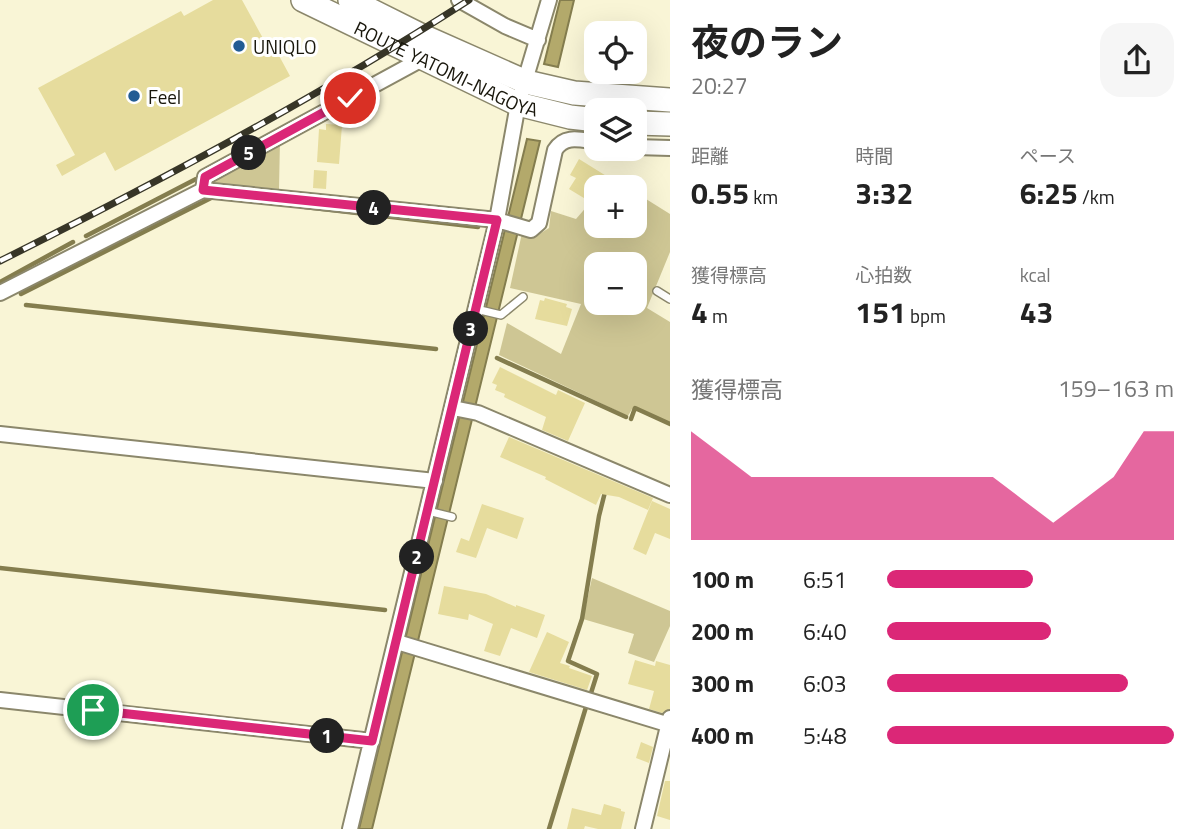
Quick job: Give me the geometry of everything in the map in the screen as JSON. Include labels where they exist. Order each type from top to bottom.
[{"type":"main road","name":"ROUTE YATOMI-NAGOYA","points":[[303,0],[518,104],[584,119]]},
{"type":"main road","name":"ROUTE YATOMI-NAGOYA","points":[[350,0],[420,35],[526,82],[574,93],[670,100]]},
{"type":"main road","points":[[647,124],[670,124]]},
{"type":"street","points":[[459,0],[505,26],[538,40]]},
{"type":"street","points":[[350,829],[399,643],[431,511],[435,481],[456,409],[500,221],[518,104],[549,0]]},
{"type":"street","points":[[203,190],[205,177],[422,58]]},
{"type":"street","points":[[0,293],[203,190],[500,221],[531,230],[539,223],[555,150],[560,142],[569,139],[584,141]]},
{"type":"street","points":[[647,147],[670,148]]},
{"type":"street","points":[[456,409],[478,413],[670,495]]},
{"type":"street","points":[[0,434],[435,481]]},
{"type":"street","points":[[399,643],[669,723],[643,829]]},
{"type":"street","points":[[0,700],[372,741]]},
{"type":"lane","points":[[657,291],[670,299]]},
{"type":"lane","points":[[479,310],[501,315],[523,297]]},
{"type":"lane","points":[[431,511],[452,517]]},
{"type":"shaded area","points":[[560,0],[574,0],[558,67],[544,64]]},
{"type":"shaded area","points":[[527,139],[540,141],[372,829],[359,829]]},
{"type":"shaded area","points":[[280,140],[279,189],[214,184],[211,181]]},
{"type":"shaded area","points":[[647,200],[670,214],[670,252],[647,308],[670,322],[670,424],[632,409],[628,416],[499,355],[507,323],[561,354],[581,304],[510,288],[522,233],[536,236],[549,228],[551,211],[576,219],[584,210],[584,238],[647,238]]},
{"type":"shaded area","points":[[592,578],[670,611],[670,626],[654,662],[628,653],[634,634],[583,619]]},
{"type":"building","points":[[213,0],[242,0],[265,42],[270,39],[290,76],[115,171],[105,152],[62,176],[56,165],[75,155],[38,88],[181,11],[184,16]]},
{"type":"building","points":[[326,124],[342,125],[339,164],[317,162],[319,129],[326,130]]},
{"type":"building","points":[[579,159],[605,175],[584,175],[584,198],[569,189],[576,178],[570,175]]},
{"type":"building","points":[[314,170],[327,171],[326,189],[313,188]]},
{"type":"building","points":[[545,298],[567,304],[566,307],[572,309],[567,326],[535,319],[540,300],[544,301]]},
{"type":"building","points":[[500,367],[556,395],[558,390],[585,403],[568,441],[542,430],[546,417],[495,390],[497,385],[492,383]]},
{"type":"building","points":[[509,437],[653,498],[648,510],[619,497],[601,494],[596,505],[545,479],[546,477],[500,457]]},
{"type":"building","points":[[652,501],[670,509],[670,539],[655,533],[646,555],[633,549]]},
{"type":"building","points":[[482,504],[524,518],[517,539],[487,528],[476,558],[456,552],[461,538],[469,541]]},
{"type":"building","points":[[444,586],[486,594],[516,607],[545,615],[537,638],[511,628],[500,656],[484,651],[493,624],[469,614],[468,620],[438,614]]},
{"type":"building","points":[[547,632],[569,642],[560,663],[592,676],[587,690],[529,672]]},
{"type":"building","points":[[635,660],[655,666],[656,661],[670,665],[670,709],[662,713],[649,709],[654,691],[628,684]]},
{"type":"building","points":[[641,742],[653,747],[649,763],[636,758]]},
{"type":"building","points":[[665,781],[670,781],[670,820],[657,816]]},
{"type":"building","points":[[604,804],[625,812],[621,829],[585,826],[584,829],[567,829],[572,808],[601,815]]},
{"type":"waterway","points":[[86,236],[196,179]]},
{"type":"waterway","points":[[21,294],[213,197]]},
{"type":"waterway","points":[[305,207],[478,227]]},
{"type":"waterway","points":[[0,282],[73,242]]},
{"type":"waterway","points":[[26,305],[436,349]]},
{"type":"waterway","points":[[497,358],[626,417]]},
{"type":"waterway","points":[[631,419],[635,408],[670,424]]},
{"type":"waterway","points":[[591,693],[597,674],[568,661],[582,619],[605,492]]},
{"type":"waterway","points":[[0,568],[385,610]]},
{"type":"waterway","points":[[549,829],[586,707]]},
{"type":"railway","points":[[0,261],[238,137],[469,0]]},
{"type":"place","name":"UNIQLO","points":[[239,46]]},
{"type":"place","name":"Feel","points":[[134,96]]},
{"type":"route","points":[[93,710],[372,741],[497,220],[203,190],[205,177],[350,98]]}]
